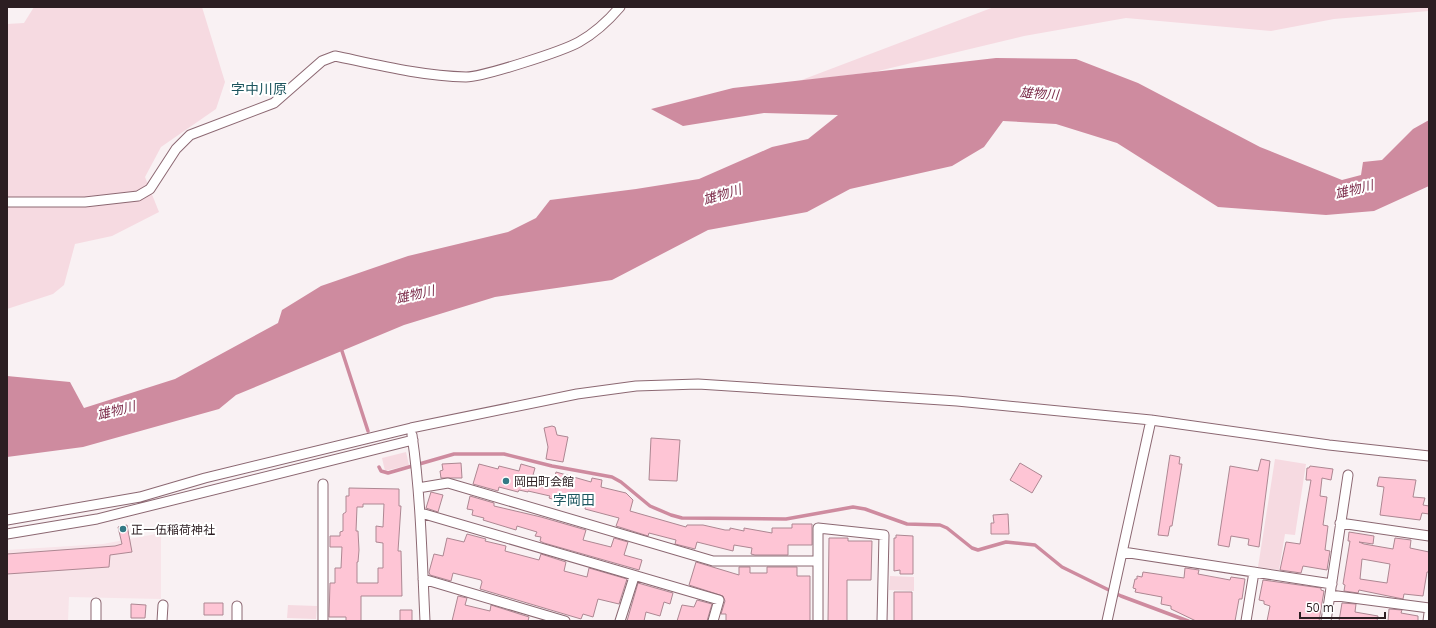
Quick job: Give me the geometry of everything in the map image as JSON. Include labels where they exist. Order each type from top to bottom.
[{"type":"street","points":[[7,202],[85,202],[138,196],[150,189],[176,149],[190,135],[274,103],[322,61],[335,56],[422,73],[468,77],[492,72],[578,43],[602,27],[620,7]]},
{"type":"street","points":[[7,520],[140,497],[205,478],[411,428],[577,394],[636,386],[698,384],[957,401],[1151,420],[1329,446],[1429,456]]},
{"type":"street","points":[[1107,621],[1151,420]]},
{"type":"street","points":[[411,428],[416,457],[421,513],[425,621]]},
{"type":"street","points":[[7,534],[97,519],[413,440]]},
{"type":"street","points":[[1326,621],[1348,475]]},
{"type":"street","points":[[418,488],[448,483],[713,561],[817,561]]},
{"type":"street","points":[[323,484],[323,621]]},
{"type":"street","points":[[421,513],[634,577],[719,600],[713,621]]},
{"type":"street","points":[[1340,523],[1429,536]]},
{"type":"street","points":[[818,621],[818,528],[884,536],[882,621]]},
{"type":"street","points":[[1123,552],[1332,584]]},
{"type":"street","points":[[1246,621],[1254,572]]},
{"type":"street","points":[[620,621],[634,577]]},
{"type":"street","points":[[423,579],[565,621]]},
{"type":"street","points":[[1330,595],[1429,608]]},
{"type":"street","points":[[96,603],[96,621]]},
{"type":"street","points":[[162,605],[162,621]]},
{"type":"street","points":[[237,621],[238,606]]},
{"type":"street","points":[[1428,621],[1429,613]]},
{"type":"shaded area","points":[[34,7],[202,7],[225,82],[216,109],[161,147],[145,177],[159,212],[112,236],[75,244],[64,285],[53,294],[7,309],[7,24],[24,23]]},
{"type":"shaded area","points":[[994,7],[1429,7],[1429,11],[1334,19],[1271,31],[1126,18],[1024,36],[874,72],[799,81]]},
{"type":"shaded area","points":[[406,452],[409,465],[385,471],[382,458]]},
{"type":"shaded area","points":[[1275,459],[1306,464],[1295,535],[1285,534],[1279,570],[1258,567]]},
{"type":"shaded area","points":[[161,533],[161,599],[69,597],[68,621],[7,621],[7,550],[103,544]]},
{"type":"shaded area","points":[[890,576],[914,577],[914,591],[889,590]]},
{"type":"shaded area","points":[[288,605],[317,606],[316,619],[287,618]]},
{"type":"water","name":"雄物川","points":[[996,58],[1076,59],[1138,83],[1260,147],[1342,180],[1361,175],[1363,162],[1382,160],[1413,129],[1429,120],[1429,186],[1374,211],[1326,215],[1218,207],[1117,143],[1056,124],[1003,121],[984,147],[952,166],[850,189],[807,212],[708,230],[612,280],[495,297],[404,325],[236,395],[219,409],[83,447],[7,457],[7,376],[70,382],[84,408],[175,379],[278,323],[282,310],[321,286],[408,256],[508,232],[536,218],[550,200],[699,179],[772,147],[808,139],[838,115],[764,113],[683,126],[651,109],[733,88]]},
{"type":"building","points":[[552,426],[555,427],[557,435],[568,437],[563,462],[546,459],[548,447],[544,428]]},
{"type":"building","points":[[651,438],[680,440],[677,481],[649,480]]},
{"type":"building","points":[[1170,455],[1180,457],[1179,464],[1182,464],[1172,526],[1170,526],[1168,536],[1158,535]]},
{"type":"building","points":[[1261,459],[1270,461],[1259,547],[1248,545],[1249,539],[1231,536],[1229,547],[1218,545],[1230,466],[1258,471]]},
{"type":"building","points":[[461,463],[462,478],[441,478],[440,471],[443,470],[442,464]]},
{"type":"building","points":[[1020,463],[1042,476],[1032,493],[1010,480]]},
{"type":"building","points":[[479,464],[498,469],[499,466],[519,471],[521,464],[535,468],[533,475],[554,480],[556,472],[591,482],[592,478],[602,480],[601,487],[626,493],[633,500],[630,511],[686,527],[687,525],[703,525],[725,530],[730,530],[730,528],[744,531],[744,528],[772,533],[772,528],[792,528],[792,524],[812,524],[812,545],[788,545],[788,555],[755,555],[751,554],[752,548],[734,545],[733,551],[697,542],[695,549],[675,544],[676,540],[649,533],[648,536],[616,526],[619,518],[585,509],[586,503],[563,497],[562,502],[549,498],[550,496],[528,491],[519,490],[518,492],[499,487],[498,491],[473,484]]},
{"type":"building","points":[[1310,466],[1333,469],[1331,480],[1322,478],[1320,496],[1327,497],[1323,525],[1328,526],[1325,550],[1330,551],[1327,570],[1303,566],[1301,573],[1280,570],[1286,542],[1300,544],[1311,480],[1306,480],[1307,468]]},
{"type":"building","points":[[1379,477],[1416,480],[1413,497],[1425,498],[1423,505],[1429,506],[1429,514],[1422,513],[1420,520],[1380,515],[1384,487],[1377,486]]},
{"type":"building","points":[[349,488],[399,489],[399,506],[401,506],[398,551],[401,551],[402,596],[361,596],[361,621],[346,621],[346,617],[329,617],[330,583],[335,583],[335,568],[341,568],[342,547],[330,547],[330,536],[340,536],[340,532],[343,531],[343,514],[346,512],[346,496],[349,496]],"holes":[[[363,504],[384,504],[383,527],[376,526],[376,542],[383,543],[383,568],[378,568],[378,583],[357,583],[357,562],[359,550],[358,531],[356,531],[357,507],[363,507]]]},
{"type":"building","points":[[431,492],[443,495],[438,512],[426,508]]},
{"type":"building","points":[[470,496],[494,503],[494,506],[541,517],[586,530],[583,540],[611,547],[614,538],[628,542],[624,555],[642,560],[639,570],[544,543],[540,541],[541,537],[535,536],[537,532],[517,526],[516,530],[483,520],[484,518],[472,515],[473,510],[467,509]]},
{"type":"building","points":[[1008,514],[1009,534],[991,534],[991,523],[994,523],[993,515]]},
{"type":"building","points":[[127,525],[132,552],[110,555],[109,567],[7,574],[7,554],[115,546],[122,544],[118,527]]},
{"type":"building","points":[[1349,532],[1374,536],[1373,544],[1359,542],[1364,544],[1393,549],[1395,538],[1411,540],[1410,548],[1429,552],[1429,572],[1427,572],[1423,596],[1404,594],[1403,599],[1359,590],[1358,593],[1344,591],[1345,585],[1343,584],[1350,541],[1348,541]],"holes":[[[1362,559],[1390,564],[1387,583],[1360,579]]]},
{"type":"building","points":[[467,534],[486,539],[485,541],[506,546],[505,551],[539,560],[541,554],[566,562],[564,571],[587,577],[589,568],[627,579],[619,604],[598,599],[593,617],[583,614],[581,619],[480,589],[482,582],[481,580],[453,573],[451,581],[430,575],[429,572],[434,554],[443,556],[447,538],[464,542]]},
{"type":"building","points":[[896,535],[913,536],[913,574],[900,574],[900,570],[894,571],[894,538],[896,538]]},
{"type":"building","points":[[829,538],[848,538],[848,541],[872,541],[871,580],[847,580],[847,621],[828,621]]},
{"type":"building","points":[[696,562],[739,575],[739,567],[750,567],[750,573],[767,573],[767,567],[797,567],[797,576],[810,576],[810,621],[726,621],[726,614],[721,614],[725,601],[723,596],[689,585]]},
{"type":"building","points":[[1185,568],[1199,570],[1198,574],[1230,580],[1231,577],[1245,579],[1242,599],[1239,599],[1235,621],[1196,621],[1171,609],[1171,606],[1161,604],[1162,597],[1135,592],[1136,589],[1133,588],[1135,579],[1137,579],[1137,576],[1142,577],[1143,572],[1184,578]]},
{"type":"building","points":[[1263,580],[1321,588],[1321,590],[1324,591],[1319,621],[1267,621],[1270,606],[1264,604],[1264,601],[1259,600]]},
{"type":"building","points":[[638,583],[673,593],[670,604],[664,602],[660,616],[646,612],[644,621],[627,621]]},
{"type":"building","points":[[894,592],[912,592],[912,621],[894,621]]},
{"type":"building","points":[[458,596],[467,598],[465,605],[490,611],[491,605],[529,617],[528,621],[452,621]]},
{"type":"building","points":[[697,600],[712,604],[707,621],[677,621],[682,605],[694,607]]},
{"type":"building","points":[[204,603],[223,603],[223,615],[204,615]]},
{"type":"building","points":[[1342,603],[1356,604],[1355,612],[1378,616],[1377,621],[1339,621]]},
{"type":"building","points":[[131,604],[146,605],[145,618],[131,618]]},
{"type":"building","points":[[1389,609],[1402,610],[1401,613],[1418,616],[1418,621],[1388,621]]},
{"type":"building","points":[[400,610],[412,610],[412,621],[400,621]]},
{"type":"waterway","points":[[341,348],[368,431]]},
{"type":"waterway","points":[[379,467],[381,471],[388,473],[454,454],[504,454],[552,466],[612,477],[621,482],[650,506],[682,518],[786,519],[853,507],[865,509],[907,524],[940,525],[947,528],[972,548],[978,550],[1006,542],[1035,545],[1062,567],[1121,596],[1188,621]]},
{"type":"place","name":"岡田町会館","points":[[506,481]]},
{"type":"place","name":"正一伍稲荷神社","points":[[123,529]]},
{"type":"district","name":"字中川原","points":[[259,88]]},
{"type":"district","name":"字岡田","points":[[574,499]]}]
